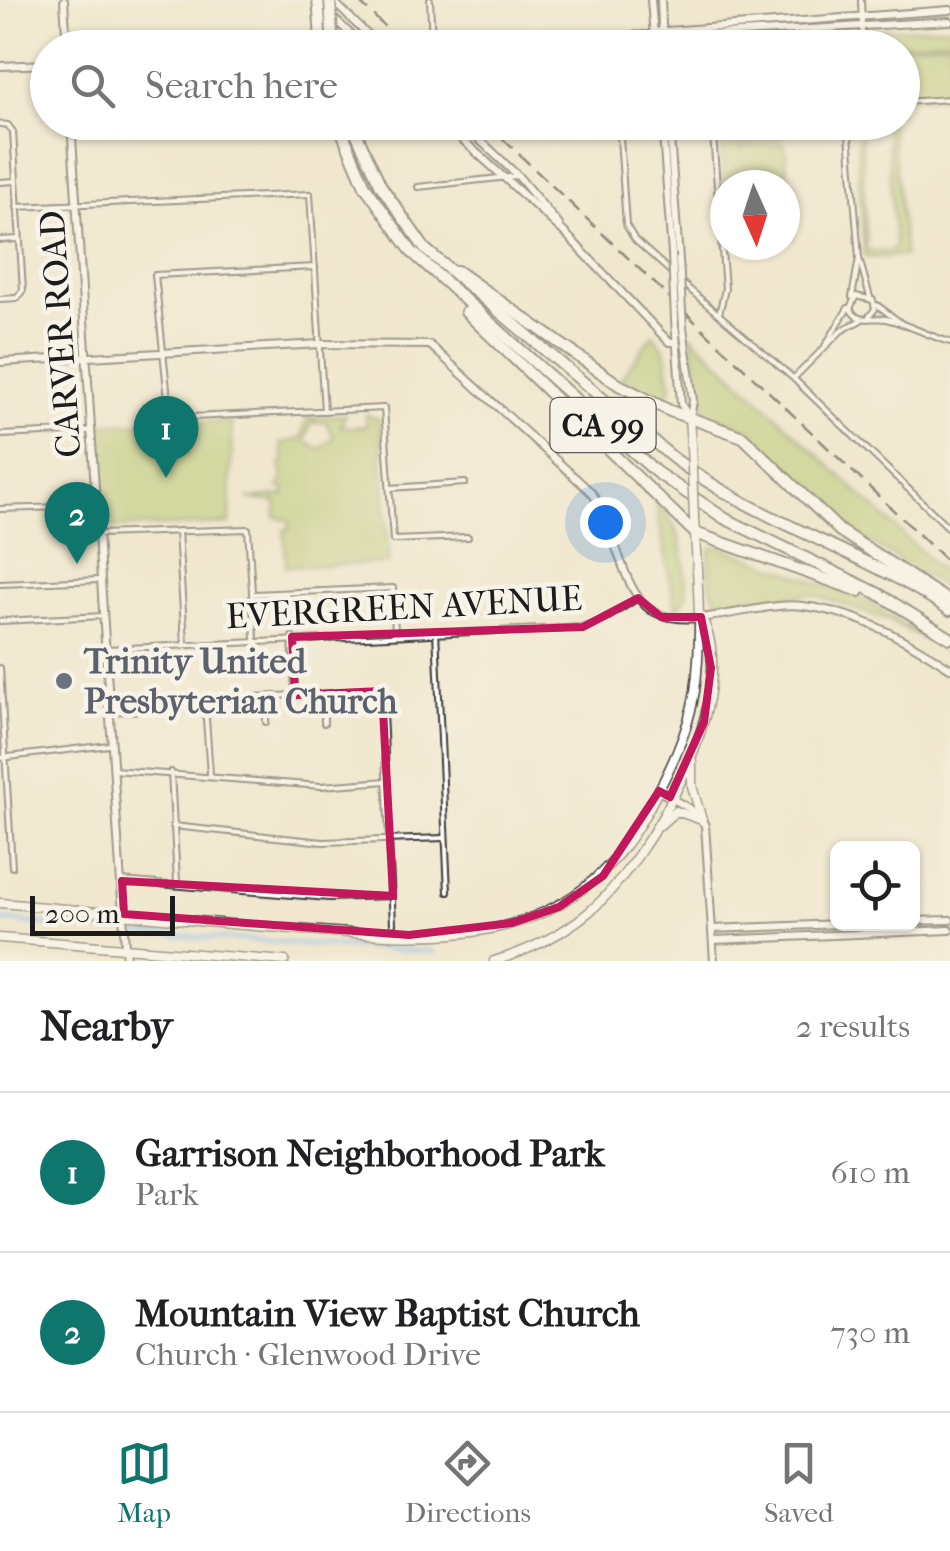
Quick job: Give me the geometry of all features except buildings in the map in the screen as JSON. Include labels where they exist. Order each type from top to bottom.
[{"type":"highway","points":[[316,0],[320,30]]},
{"type":"highway","points":[[331,0],[332,30]]},
{"type":"highway","name":"CA 99","points":[[346,140],[366,186],[412,252],[676,486],[724,518],[877,593],[950,641]]},
{"type":"highway","name":"CA 99","points":[[359,140],[371,169],[402,220],[466,288],[706,484],[888,574],[950,610]]},
{"type":"highway","points":[[402,220],[464,276],[619,385],[689,418],[743,437],[840,531],[950,602]]},
{"type":"highway","points":[[412,252],[463,310],[695,533],[856,590],[950,641]]},
{"type":"main road","points":[[0,903],[374,934],[453,934],[512,923],[558,906],[603,876],[629,844],[688,722],[701,617],[689,418]]},
{"type":"main road","points":[[701,617],[708,629],[712,668],[691,776],[702,820]]},
{"type":"main road","points":[[627,870],[695,748]]},
{"type":"main road","points":[[494,961],[562,932],[597,904],[669,814],[683,812],[702,820]]},
{"type":"main road","points":[[0,938],[126,956],[285,961]]},
{"type":"street","points":[[64,0],[66,30]]},
{"type":"street","points":[[316,0],[347,30]]},
{"type":"street","points":[[331,0],[362,30]]},
{"type":"street","points":[[429,30],[430,0]]},
{"type":"street","points":[[651,0],[655,30]]},
{"type":"street","points":[[657,30],[660,0]]},
{"type":"street","points":[[861,0],[862,30]]},
{"type":"street","points":[[722,30],[950,10]]},
{"type":"street","points":[[779,30],[950,21]]},
{"type":"street","points":[[0,66],[30,65]]},
{"type":"street","points":[[920,101],[950,99]]},
{"type":"street","points":[[0,124],[10,126],[20,239],[20,296],[0,299]]},
{"type":"street","name":"CARVER ROAD","points":[[73,140],[126,956]]},
{"type":"street","points":[[462,140],[566,234]]},
{"type":"street","points":[[480,140],[518,176],[566,234],[669,342],[676,342]]},
{"type":"street","points":[[620,140],[623,213],[632,236],[793,378],[950,529]]},
{"type":"street","points":[[667,140],[676,342],[681,404],[689,418]]},
{"type":"street","points":[[668,140],[692,401],[689,418]]},
{"type":"street","points":[[713,140],[725,289],[719,314]]},
{"type":"street","points":[[793,378],[825,346],[864,319],[872,300],[859,258],[850,140]]},
{"type":"street","points":[[418,187],[518,176]]},
{"type":"street","points":[[0,182],[16,181]]},
{"type":"street","points":[[17,207],[310,194],[324,411]]},
{"type":"street","points":[[0,240],[20,239]]},
{"type":"street","points":[[859,258],[850,304],[852,314],[901,323],[950,342]]},
{"type":"street","points":[[315,267],[154,274],[170,418],[384,408],[393,540],[468,537]]},
{"type":"street","points":[[825,346],[859,295],[872,300],[901,323]]},
{"type":"street","points":[[0,362],[417,342],[442,352],[591,492],[610,520],[638,598],[661,617],[701,617],[775,604],[820,608],[890,635],[950,668]]},
{"type":"street","points":[[0,434],[92,431]]},
{"type":"street","points":[[390,488],[466,483]]},
{"type":"street","points":[[0,509],[97,506]]},
{"type":"street","points":[[99,534],[248,528],[255,639]]},
{"type":"street","points":[[178,532],[185,644]]},
{"type":"street","points":[[0,584],[102,580]]},
{"type":"street","points":[[252,594],[393,588],[395,633]]},
{"type":"street","name":"EVERGREEN AVENUE","points":[[106,649],[292,637],[583,627],[600,622],[638,598]]},
{"type":"street","points":[[0,621],[104,616]]},
{"type":"street","points":[[436,631],[448,892]]},
{"type":"street","points":[[292,637],[295,695]]},
{"type":"street","points":[[0,668],[12,867]]},
{"type":"street","points":[[210,774],[206,700],[382,692],[393,924]]},
{"type":"street","points":[[324,694],[324,723]]},
{"type":"street","points":[[265,698],[266,722]]},
{"type":"street","points":[[108,712],[145,710]]},
{"type":"street","points":[[3,758],[111,745]]},
{"type":"street","points":[[113,770],[210,774],[331,786],[387,781]]},
{"type":"street","points":[[171,772],[177,883]]},
{"type":"street","points":[[658,790],[702,820],[714,961]]},
{"type":"street","points":[[173,826],[323,842],[446,838]]},
{"type":"street","points":[[122,882],[177,883],[328,898],[393,896]]},
{"type":"street","points":[[920,921],[950,920]]},
{"type":"street","points":[[712,930],[830,924]]},
{"type":"street","points":[[713,940],[950,930]]},
{"type":"highlighted area","points":[[638,598],[661,617],[701,617],[711,668],[704,722],[670,797],[659,791],[603,876],[559,907],[512,923],[409,935],[124,914],[122,881],[393,896],[382,691],[295,695],[292,637],[583,627]]},
{"type":"green space","points":[[950,26],[950,39],[920,42],[920,30],[873,30]]},
{"type":"green space","points":[[950,42],[950,95],[920,97],[920,44]]},
{"type":"green space","points":[[721,140],[768,140],[722,144]]},
{"type":"green space","points":[[862,140],[867,250],[891,252],[895,246],[887,140],[893,140],[905,256],[866,258],[864,254],[857,150]]},
{"type":"green space","points":[[785,144],[787,170],[723,170],[721,148],[741,146],[743,151],[743,146]]},
{"type":"green space","points":[[653,334],[665,349],[672,389],[661,400],[621,378]]},
{"type":"green space","points":[[691,335],[950,579],[950,591],[853,532],[747,429],[705,413]]},
{"type":"green space","points":[[366,414],[380,420],[389,563],[286,567],[284,529],[290,529],[289,520],[275,517],[277,502],[247,499],[285,495],[285,489],[278,487],[283,479],[281,443],[301,439],[307,417],[314,417],[305,440],[319,449],[334,438],[327,422],[315,423],[316,417],[345,415],[341,427],[366,426]]},
{"type":"green space","points":[[232,421],[230,524],[106,528],[97,424]]},
{"type":"green space","points":[[655,498],[672,521],[681,544],[687,597],[679,607],[675,607]]},
{"type":"green space","points":[[719,546],[865,600],[950,653],[887,620],[812,594],[718,601],[709,568],[711,548]]},
{"type":"waterway","points":[[0,920],[110,931]]},
{"type":"waterway","points":[[131,933],[434,952]]},
{"type":"railway","points":[[357,0],[388,30]]},
{"type":"railway","points":[[504,140],[950,564]]},
{"type":"place","name":"Garrison Neighborhood Park","points":[[166,478]]},
{"type":"place","name":"Mountain View Baptist Church","points":[[77,564]]},
{"type":"place","name":"Trinity United Presbyterian Church","points":[[64,681]]}]
